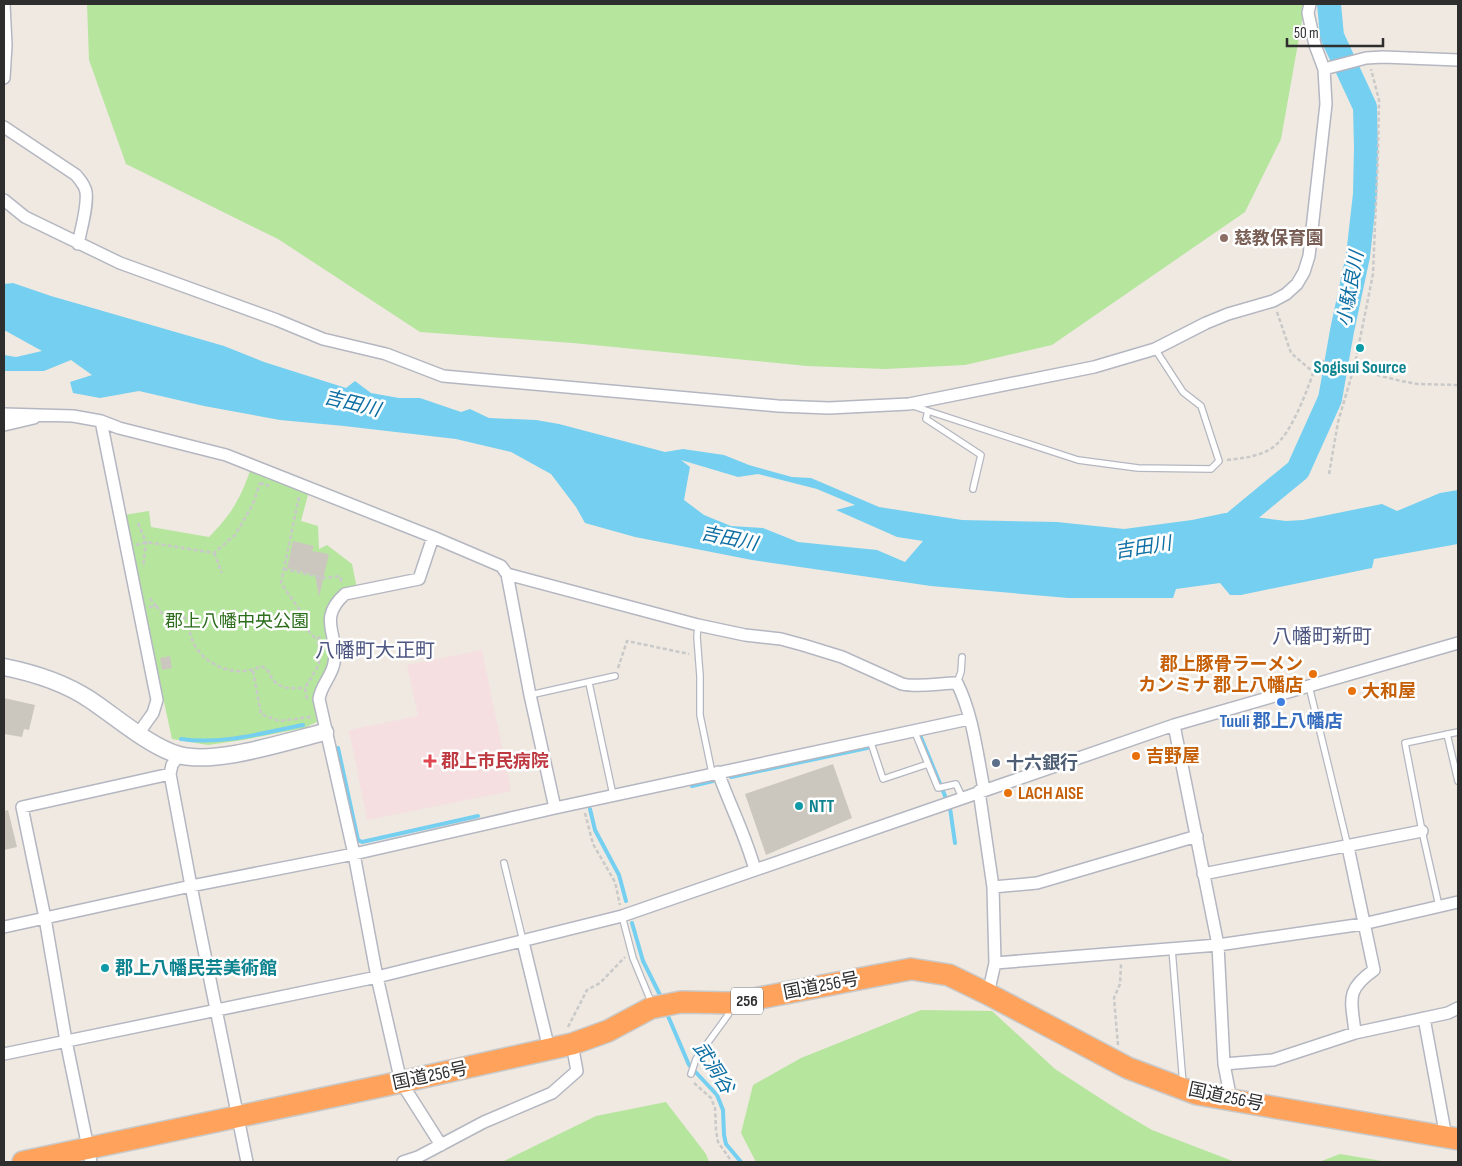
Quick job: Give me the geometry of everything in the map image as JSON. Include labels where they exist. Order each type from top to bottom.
[{"type":"highway","name":"国道256号","points":[[23,1162],[90,1155],[238,1117],[559,1047],[608,1031],[630,1018],[654,1008],[681,1002],[733,1003],[911,969],[949,975],[1119,1064],[1197,1094],[1452,1138]]},
{"type":"street","points":[[4,4],[6,44],[4,78]]},
{"type":"street","points":[[4,200],[24,217],[120,263],[277,320],[323,339],[386,354],[444,376],[778,406],[829,408],[909,404],[1094,367],[1156,349],[1206,323],[1228,314],[1273,301],[1286,294],[1297,284],[1304,272],[1309,256],[1329,67],[1315,45],[1308,13],[1310,4]]},
{"type":"street","points":[[1329,67],[1368,63],[1383,57],[1458,60]]},
{"type":"street","points":[[4,126],[76,175],[82,182],[86,192],[86,202],[78,244]]},
{"type":"street","points":[[4,414],[73,416],[101,421],[119,428],[226,455],[433,536],[501,566],[507,574],[530,695],[555,808]]},
{"type":"street","points":[[4,425],[30,420],[40,415]]},
{"type":"street","points":[[101,421],[137,610],[157,700],[153,713],[138,734]]},
{"type":"street","points":[[433,536],[419,579],[345,594],[337,601],[332,610],[330,620],[335,656],[334,666],[320,690],[319,699],[354,854],[377,977],[401,1082],[440,1145]]},
{"type":"street","points":[[507,574],[698,625],[745,636],[781,640],[803,645],[842,657],[912,686],[957,683],[962,693],[969,719],[981,790],[993,887],[995,962],[988,994]]},
{"type":"street","points":[[4,1054],[377,977],[622,916],[981,790],[1174,725],[1309,684],[1458,643]]},
{"type":"street","points":[[4,667],[61,683],[88,698],[138,734],[179,755],[200,757],[229,755],[325,732]]},
{"type":"street","points":[[4,927],[191,886],[354,854],[613,795],[969,719]]},
{"type":"street","points":[[1174,725],[1218,945],[1224,1064],[1231,1100]]},
{"type":"street","points":[[179,755],[172,765],[170,774],[247,1162]]},
{"type":"street","points":[[715,773],[749,847],[755,870]]},
{"type":"street","points":[[90,1155],[66,1040],[45,918],[22,807],[170,774]]},
{"type":"street","points":[[1203,874],[1422,831]]},
{"type":"street","points":[[993,887],[1037,883],[1197,836]]},
{"type":"street","points":[[1348,847],[1374,970],[1361,979],[1351,994],[1355,1033]]},
{"type":"street","points":[[995,962],[1218,945],[1363,924],[1458,902]]},
{"type":"street","points":[[403,1162],[418,1157],[484,1122],[552,1092],[577,1071],[559,1047],[523,942]]},
{"type":"street","points":[[1224,1064],[1272,1060],[1355,1033],[1448,1013],[1458,1008]]},
{"type":"street","points":[[1424,1018],[1452,1138]]},
{"type":"lane","points":[[909,404],[1078,460],[1138,468],[1211,468],[1220,461],[1201,406],[1183,392],[1156,349]]},
{"type":"lane","points":[[928,411],[926,420],[981,455],[973,489]]},
{"type":"lane","points":[[698,625],[700,716],[715,773]]},
{"type":"lane","points":[[957,683],[962,657]]},
{"type":"lane","points":[[530,695],[615,676]]},
{"type":"lane","points":[[589,683],[613,795]]},
{"type":"lane","points":[[1309,684],[1348,847]]},
{"type":"lane","points":[[914,730],[938,788],[956,784],[962,797]]},
{"type":"lane","points":[[1439,906],[1405,743],[1458,732]]},
{"type":"lane","points":[[1447,734],[1458,781]]},
{"type":"lane","points":[[870,740],[883,779],[928,764]]},
{"type":"lane","points":[[504,863],[523,942]]},
{"type":"lane","points":[[622,916],[631,950],[654,1008]]},
{"type":"lane","points":[[1172,949],[1183,1089]]},
{"type":"lane","points":[[691,1074],[696,1059],[728,1015],[733,1003]]},
{"type":"path","points":[[1329,474],[1338,422],[1355,364],[1373,274],[1379,100],[1368,63]]},
{"type":"path","points":[[1273,301],[1291,353],[1313,372]]},
{"type":"path","points":[[1220,461],[1256,456],[1273,447],[1292,421],[1300,406],[1318,360],[1418,384],[1458,385]]},
{"type":"path","points":[[126,547],[146,542],[214,553],[235,535],[252,504],[265,470]]},
{"type":"path","points":[[260,483],[276,488]]},
{"type":"path","points":[[292,494],[299,496],[280,583],[299,610],[304,626],[316,639],[322,652],[318,666],[305,688],[308,708]]},
{"type":"path","points":[[138,523],[146,542],[143,568]]},
{"type":"path","points":[[214,553],[222,573]]},
{"type":"path","points":[[284,569],[324,578],[340,576],[345,594]]},
{"type":"path","points":[[148,590],[149,598],[165,617],[178,615],[190,620],[191,637],[198,650],[211,662],[227,670],[253,671],[261,666],[268,669],[274,681],[286,688],[305,688]]},
{"type":"path","points":[[137,610],[156,606]]},
{"type":"path","points":[[316,639],[332,634]]},
{"type":"path","points":[[615,676],[626,641],[698,656]]},
{"type":"path","points":[[253,671],[261,714],[280,721],[322,716]]},
{"type":"path","points":[[582,802],[593,844],[615,882],[622,916]]},
{"type":"path","points":[[559,1047],[587,990],[600,983],[631,950]]},
{"type":"path","points":[[1119,1064],[1114,998],[1120,984],[1121,953]]},
{"type":"path","points":[[691,1074],[695,1084],[711,1098],[715,1108],[718,1142],[732,1162]]},
{"type":"shaded area","name":"郡上市民病院","points":[[482,650],[511,791],[367,820],[349,730],[418,716],[407,665]]},
{"type":"green space","points":[[87,4],[1305,4],[1281,139],[1245,212],[1052,345],[965,365],[885,369],[807,366],[573,343],[420,332],[278,239],[126,164],[89,60]]},
{"type":"green space","name":"郡上八幡中央公園","points":[[251,468],[309,491],[301,521],[318,526],[319,549],[327,545],[352,564],[357,589],[325,623],[330,654],[326,668],[316,688],[314,698],[317,722],[304,728],[208,745],[172,739],[124,515],[149,511],[151,527],[209,537],[235,506]]},
{"type":"green space","points":[[921,1010],[992,1011],[1055,1069],[1123,1113],[1152,1130],[1235,1162],[756,1162],[741,1133],[753,1085],[801,1058]]},
{"type":"green space","points":[[666,1102],[706,1154],[709,1162],[502,1162],[596,1116]]},
{"type":"green space","points":[[1340,1154],[1388,1162],[1319,1162]]},
{"type":"water","name":"吉田川","points":[[13,283],[51,296],[224,346],[264,362],[346,388],[355,381],[371,393],[399,398],[420,398],[461,412],[470,409],[489,418],[536,420],[559,424],[665,452],[683,449],[724,455],[749,465],[792,477],[811,478],[879,507],[962,520],[1057,522],[1124,529],[1192,520],[1225,513],[1286,521],[1303,520],[1382,504],[1397,511],[1440,493],[1458,490],[1458,544],[1374,559],[1372,568],[1241,595],[1230,595],[1220,583],[1176,589],[1173,598],[1068,598],[931,586],[752,560],[635,537],[585,523],[576,507],[551,474],[511,452],[456,439],[280,420],[204,406],[139,391],[100,398],[73,393],[70,382],[92,375],[71,360],[44,371],[4,371],[4,355],[16,357],[42,351],[4,330],[4,284]],"holes":[[[681,460],[738,477],[758,474],[817,489],[855,505],[836,510],[897,537],[923,541],[905,562],[877,550],[798,542],[763,528],[731,526],[704,515],[684,500],[690,467]]]},
{"type":"building","points":[[293,541],[314,546],[312,551],[329,554],[319,597],[315,575],[287,568]]},
{"type":"building","points":[[170,656],[172,668],[162,670],[160,658]]},
{"type":"building","points":[[4,698],[35,705],[29,730],[24,729],[22,737],[4,734]]},
{"type":"building","name":"NTT","points":[[833,764],[852,818],[766,855],[745,794]]},
{"type":"building","points":[[8,810],[17,847],[4,850],[4,811]]},
{"type":"waterway","name":"小駄良川","points":[[1219,535],[1298,470],[1330,399],[1358,256],[1365,194],[1366,147],[1365,107],[1332,36],[1329,4]]},
{"type":"waterway","points":[[181,739],[227,739],[257,735],[303,725]]},
{"type":"waterway","points":[[920,735],[950,808],[955,843]]},
{"type":"waterway","points":[[338,748],[358,840],[362,842],[478,816]]},
{"type":"waterway","points":[[731,777],[867,748]]},
{"type":"waterway","points":[[692,786],[713,781]]},
{"type":"waterway","name":"武洞谷","points":[[590,809],[595,830],[619,875],[626,901]]},
{"type":"waterway","name":"武洞谷","points":[[632,923],[643,961],[660,995]]},
{"type":"waterway","name":"武洞谷","points":[[668,1016],[689,1065],[717,1095],[723,1110],[726,1144],[741,1162]]},
{"type":"place","name":"慈教保育園","points":[[1224,238]]},
{"type":"place","name":"Sogisui Source","points":[[1360,348]]},
{"type":"place","name":"郡上豚骨ラーメン カンミナ 郡上八幡店","points":[[1313,674]]},
{"type":"place","name":"大和屋","points":[[1352,691]]},
{"type":"place","name":"Tuuli 郡上八幡店","points":[[1281,702]]},
{"type":"place","name":"吉野屋","points":[[1136,756]]},
{"type":"place","name":"郡上市民病院","points":[[430,761]]},
{"type":"place","name":"十六銀行","points":[[996,763]]},
{"type":"place","name":"LACH AISE","points":[[1008,793]]},
{"type":"place","name":"NTT","points":[[799,806]]},
{"type":"place","name":"郡上八幡民芸美術館","points":[[105,968]]},
{"type":"district","name":"八幡町新町","points":[[1322,637]]},
{"type":"district","name":"八幡町大正町","points":[[375,651]]}]
